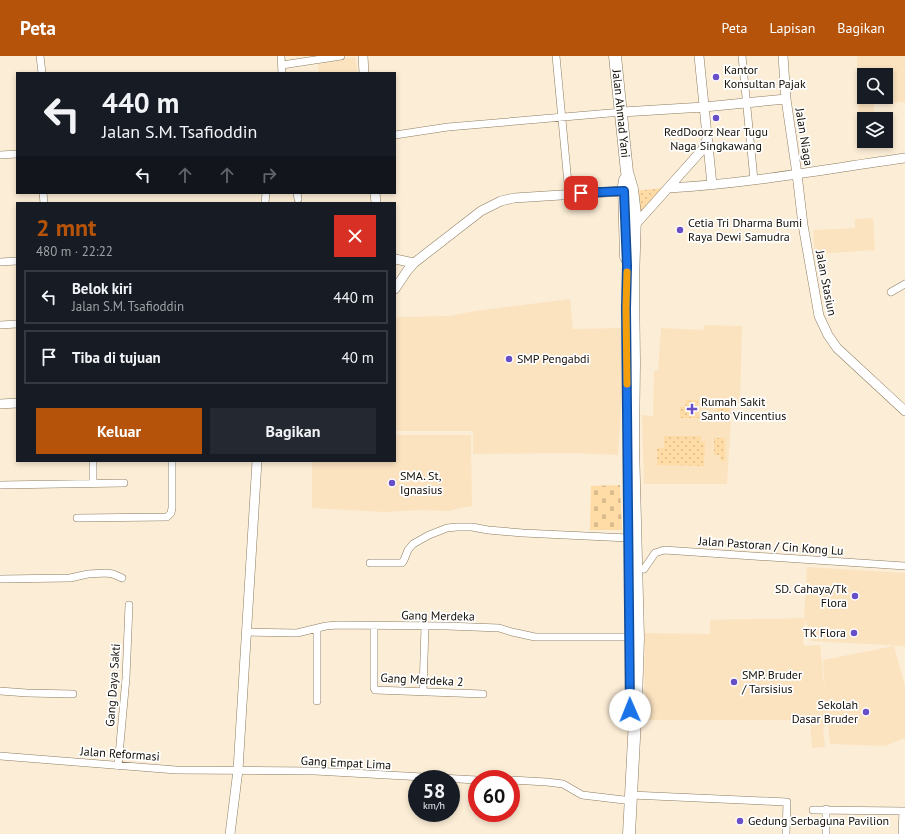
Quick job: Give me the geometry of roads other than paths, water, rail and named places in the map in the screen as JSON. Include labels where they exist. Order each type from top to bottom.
[{"type":"main road","name":"Jalan Ahmad Yani","points":[[615,56],[622,112],[627,172]]},
{"type":"main road","points":[[627,172],[624,191],[627,266],[628,538],[634,614],[630,637],[630,710],[627,798],[629,834]]},
{"type":"main road","points":[[622,834],[627,798],[636,700],[633,445],[633,282],[635,216],[632,189],[627,172]]},
{"type":"street","points":[[40,56],[42,72]]},
{"type":"street","points":[[281,56],[282,69],[341,56]]},
{"type":"street","points":[[363,56],[364,72]]},
{"type":"street","points":[[556,56],[569,194]]},
{"type":"street","points":[[699,56],[712,185]]},
{"type":"street","points":[[742,56],[754,180]]},
{"type":"street","name":"Jalan Niaga","points":[[783,56],[786,99],[797,174]]},
{"type":"street","points":[[396,135],[448,127],[622,112],[704,107],[786,99]]},
{"type":"street","points":[[634,226],[702,150],[708,137]]},
{"type":"street","points":[[0,155],[16,154]]},
{"type":"street","points":[[668,188],[754,180],[905,158]]},
{"type":"street","name":"Jalan Stasiun","points":[[797,174],[803,225],[817,308],[822,324],[837,348],[905,411]]},
{"type":"street","points":[[396,288],[414,263],[481,211],[496,203],[514,198],[624,191]]},
{"type":"street","points":[[396,259],[414,263]]},
{"type":"street","points":[[0,262],[16,261]]},
{"type":"street","points":[[891,292],[905,284]]},
{"type":"street","points":[[0,325],[16,324]]},
{"type":"street","points":[[0,404],[16,403]]},
{"type":"street","points":[[93,462],[93,481]]},
{"type":"street","points":[[77,518],[167,517],[171,513],[172,508],[172,462]]},
{"type":"street","points":[[230,834],[238,770],[257,462]]},
{"type":"street","points":[[0,485],[124,484]]},
{"type":"street","points":[[370,563],[402,562],[409,547],[413,544],[429,535],[447,528],[457,527],[472,527],[522,533],[628,538]]},
{"type":"street","name":"Jalan Pastoran / Cin Kong Lu","points":[[644,569],[655,553],[664,550],[905,566]]},
{"type":"street","points":[[0,579],[70,578],[88,574],[106,573],[122,578]]},
{"type":"street","name":"Gang Daya Sakti","points":[[118,766],[126,684],[129,605]]},
{"type":"street","name":"Gang Merdeka","points":[[246,632],[298,633],[317,630],[326,626],[337,625],[447,626],[499,628],[535,637],[630,637]]},
{"type":"street","name":"Gang Merdeka 2","points":[[374,626],[375,690],[483,694]]},
{"type":"street","points":[[423,691],[425,626]]},
{"type":"street","points":[[317,630],[317,701]]},
{"type":"street","points":[[0,691],[73,694]]},
{"type":"street","name":"Jalan Reformasi","points":[[0,756],[176,770],[238,770]]},
{"type":"street","name":"Gang Empat Lima","points":[[238,770],[315,771],[468,780]]},
{"type":"street","points":[[520,781],[563,784],[582,795],[627,798],[787,802],[786,834]]},
{"type":"street","points":[[826,809],[826,834]]},
{"type":"street","points":[[813,810],[904,811],[902,834]]},
{"type":"place","name":"Kantor Konsultan Pajak","points":[[716,77]]},
{"type":"place","name":"RedDoorz Near Tugu Naga Singkawang","points":[[716,118]]},
{"type":"place","name":"Cetia Tri Dharma Bumi Raya Dewi Samudra","points":[[680,230]]},
{"type":"place","name":"SMP Pengabdi","points":[[509,359]]},
{"type":"place","name":"Rumah Sakit Santo Vincentius","points":[[692,409]]},
{"type":"place","name":"SMA. St, Ignasius","points":[[392,483]]},
{"type":"place","name":"SD. Cahaya/Tk Flora","points":[[855,596]]},
{"type":"place","name":"TK Flora","points":[[854,633]]},
{"type":"place","name":"SMP. Bruder / Tarsisius","points":[[734,682]]},
{"type":"place","name":"Sekolah Dasar Bruder","points":[[866,712]]},
{"type":"place","name":"Gedung Serbaguna Pavilion","points":[[740,821]]}]
